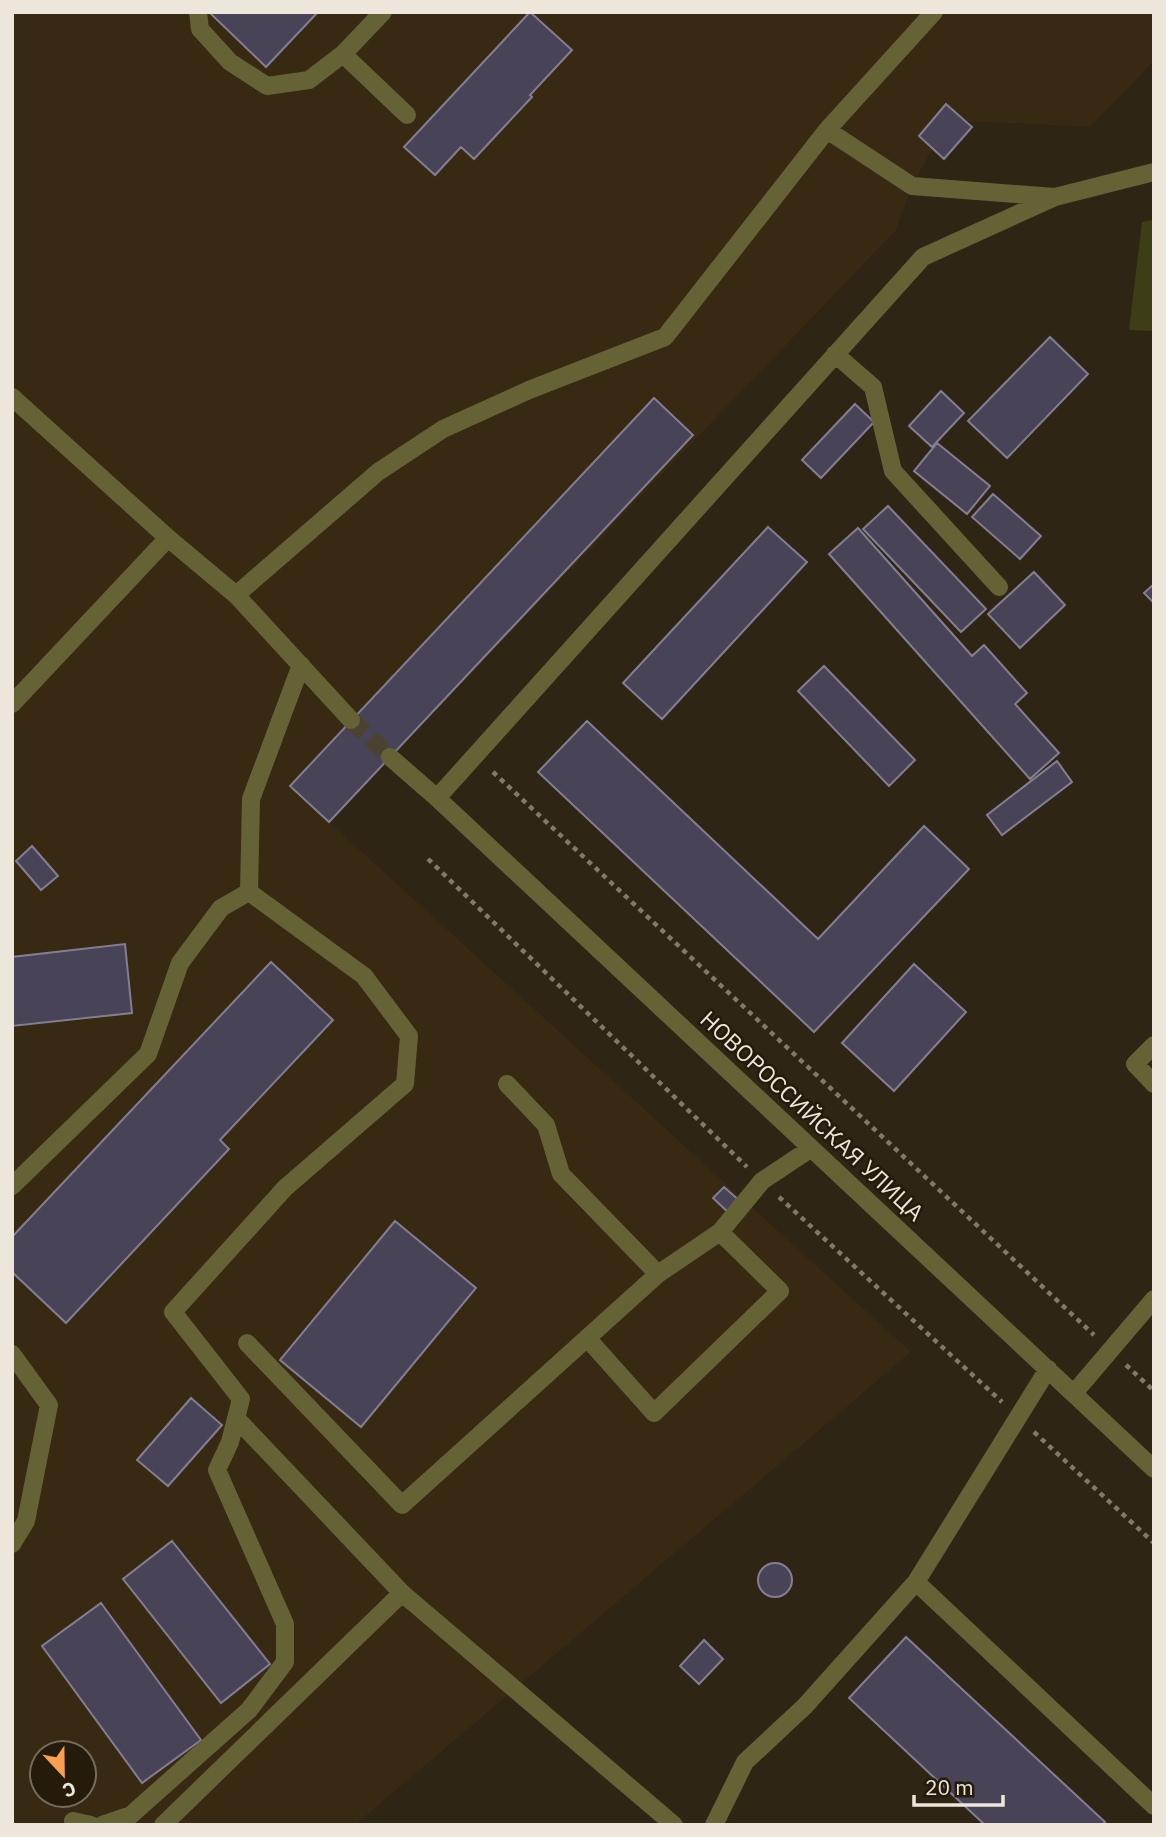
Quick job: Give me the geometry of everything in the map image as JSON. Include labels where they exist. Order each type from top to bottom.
[{"type":"street","points":[[198,12],[200,29],[230,62],[267,86],[309,80],[344,54],[383,12]]},
{"type":"street","points":[[236,595],[378,472],[443,429],[529,390],[665,337],[827,130],[934,12]]},
{"type":"street","points":[[344,54],[407,115]]},
{"type":"street","points":[[827,130],[912,186],[1055,197]]},
{"type":"street","points":[[437,798],[923,257],[1055,197],[1154,172]]},
{"type":"street","points":[[835,354],[873,387],[893,471],[999,587]]},
{"type":"street","points":[[12,397],[168,538],[236,595],[351,720]]},
{"type":"street","points":[[12,704],[168,538]]},
{"type":"street","points":[[249,892],[251,799],[301,665]]},
{"type":"street","name":"НОВОРОССИЙСКАЯ УЛИЦА","points":[[390,757],[1154,1469]]},
{"type":"street","points":[[12,1186],[148,1054],[180,963],[221,908],[249,892]]},
{"type":"street","points":[[102,1825],[131,1815],[249,1710],[285,1662],[285,1624],[218,1470],[230,1442],[242,1399],[173,1312],[285,1188],[405,1084],[409,1036],[364,976],[249,892]]},
{"type":"street","points":[[1154,1045],[1135,1064],[1154,1084]]},
{"type":"street","points":[[507,1084],[546,1125],[561,1174],[658,1274]]},
{"type":"street","points":[[247,1343],[402,1505],[658,1274],[720,1232],[762,1181],[810,1149]]},
{"type":"street","points":[[587,1338],[654,1413],[780,1291],[720,1232]]},
{"type":"street","points":[[1074,1393],[1154,1299]]},
{"type":"street","points":[[12,1354],[50,1405],[26,1521],[12,1544]]},
{"type":"street","points":[[714,1825],[745,1762],[805,1706],[916,1582],[1048,1368]]},
{"type":"street","points":[[236,1419],[402,1593],[674,1825]]},
{"type":"street","points":[[916,1582],[1154,1806]]},
{"type":"street","points":[[163,1825],[402,1593]]},
{"type":"street","points":[[73,1821],[91,1825]]},
{"type":"path","points":[[475,755],[1154,1391]]},
{"type":"path","points":[[428,859],[762,1181],[1154,1543]]},
{"type":"shaded area","points":[[12,12],[1154,12],[1154,61],[1090,127],[948,120],[912,186],[896,230],[329,822],[911,1352],[355,1825],[12,1825]]},
{"type":"shaded area","points":[[1154,220],[1154,331],[1129,330],[1142,222]]},
{"type":"building","points":[[209,12],[318,12],[266,67]]},
{"type":"building","points":[[530,12],[572,50],[474,159],[461,147],[435,175],[404,147]]},
{"type":"building","points":[[946,104],[972,127],[944,159],[919,136]]},
{"type":"building","points":[[1050,337],[1088,374],[1007,458],[968,421]]},
{"type":"building","points":[[941,391],[964,413],[932,447],[909,426]]},
{"type":"building","points":[[654,398],[693,435],[329,822],[290,786]]},
{"type":"building","points":[[855,404],[874,422],[821,478],[802,460]]},
{"type":"building","points":[[937,443],[990,486],[967,514],[914,471]]},
{"type":"building","points":[[993,494],[1041,536],[1020,559],[972,517]]},
{"type":"building","points":[[888,506],[986,609],[961,632],[863,529]]},
{"type":"building","points":[[768,527],[807,562],[662,719],[623,683]]},
{"type":"building","points":[[858,528],[972,656],[984,645],[1027,693],[1015,704],[1059,753],[1030,779],[829,554]]},
{"type":"building","points":[[1034,572],[1065,605],[1020,648],[988,614]]},
{"type":"building","points":[[1154,584],[1154,603],[1144,593]]},
{"type":"building","points":[[824,666],[915,760],[889,786],[798,691]]},
{"type":"building","points":[[587,721],[818,939],[924,826],[969,869],[814,1032],[538,772]]},
{"type":"building","points":[[1057,761],[1072,782],[1002,835],[987,815]]},
{"type":"building","points":[[32,846],[58,876],[41,890],[16,861]]},
{"type":"building","points":[[125,944],[132,1013],[12,1026],[12,957]]},
{"type":"building","points":[[271,962],[333,1020],[220,1140],[229,1149],[66,1323],[12,1272],[12,1237]]},
{"type":"building","points":[[914,964],[966,1012],[894,1091],[842,1043]]},
{"type":"building","points":[[724,1187],[741,1202],[730,1214],[713,1198]]},
{"type":"building","points":[[395,1221],[476,1288],[361,1427],[280,1360]]},
{"type":"building","points":[[191,1398],[222,1425],[168,1486],[137,1460]]},
{"type":"building","points":[[172,1541],[270,1664],[221,1703],[123,1579]]},
{"type":"building","points":[[775,1563],[787,1568],[792,1580],[787,1592],[775,1597],[763,1592],[758,1580],[763,1568]]},
{"type":"building","points":[[101,1603],[201,1740],[142,1783],[42,1646]]},
{"type":"building","points":[[906,1637],[1105,1822],[1102,1825],[985,1825],[849,1698]]},
{"type":"building","points":[[704,1640],[723,1659],[699,1684],[680,1666]]},
{"type":"tunnel","points":[[351,720],[390,757]]}]
